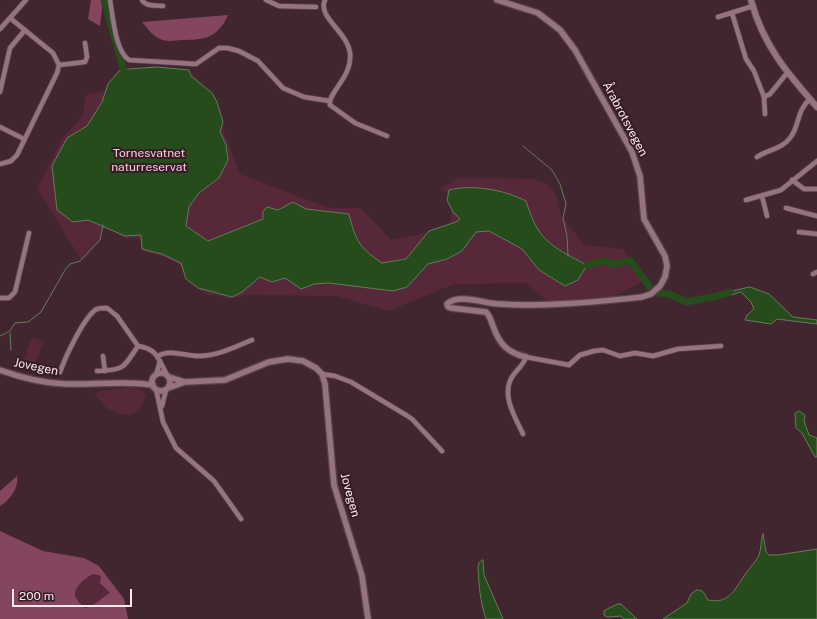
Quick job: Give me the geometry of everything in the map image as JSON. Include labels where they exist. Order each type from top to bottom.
[{"type":"main road","points":[[752,3],[764,38],[787,73],[817,107]]},
{"type":"street","points":[[0,29],[26,0]]},
{"type":"street","points":[[110,0],[114,28],[122,53],[129,60],[196,64],[219,48],[227,48],[258,61],[264,70],[283,88],[304,97],[330,101]]},
{"type":"street","points":[[142,0],[145,4],[163,6]]},
{"type":"street","points":[[266,0],[279,6],[316,7]]},
{"type":"street","points":[[325,0],[323,7],[324,14],[343,35],[349,46],[350,56],[348,72],[330,101],[332,108],[356,123],[387,136]]},
{"type":"street","name":"Årabrotsvegen","points":[[497,0],[538,14],[560,30],[575,50],[626,139],[637,163],[640,176],[644,219],[667,261],[665,276],[656,289],[651,294],[642,297],[574,304],[500,304],[460,299],[451,300],[447,304],[448,307],[451,308],[486,312],[501,344],[508,350],[526,357]]},
{"type":"street","points":[[718,17],[732,13],[752,3]]},
{"type":"street","points":[[732,13],[746,59],[754,71],[764,97],[765,114]]},
{"type":"street","points":[[0,164],[7,162],[17,155],[57,73],[59,65],[53,53],[10,18]]},
{"type":"street","points":[[0,92],[10,48],[25,30]]},
{"type":"street","points":[[59,65],[85,62],[87,57],[86,43]]},
{"type":"street","points":[[764,97],[770,94],[787,73]]},
{"type":"street","points":[[757,157],[789,140],[793,133],[800,111],[810,99]]},
{"type":"street","points":[[0,127],[24,139]]},
{"type":"street","points":[[746,200],[781,190],[817,161]]},
{"type":"street","points":[[792,180],[804,189],[817,188]]},
{"type":"street","points":[[762,196],[767,216]]},
{"type":"street","points":[[786,208],[817,216]]},
{"type":"street","points":[[799,232],[817,234]]},
{"type":"street","points":[[0,298],[9,298],[15,292],[29,233]]},
{"type":"street","points":[[60,372],[72,343],[97,309],[107,308],[112,310],[138,346],[148,348],[159,358],[170,382],[161,408]]},
{"type":"street","points":[[241,519],[214,481],[176,448],[163,422],[155,382],[159,358],[165,351],[194,356],[211,355],[226,352],[252,340]]},
{"type":"street","points":[[97,371],[121,368],[138,346]]},
{"type":"street","points":[[523,434],[509,400],[508,390],[513,376],[525,361],[526,357],[569,365],[580,355],[594,351],[603,350],[620,356],[635,353],[653,356],[678,349],[721,346]]},
{"type":"street","points":[[103,356],[105,371]]},
{"type":"street","points":[[155,382],[161,391],[185,382],[225,380],[269,362],[282,359],[303,361],[316,368],[322,374],[335,376],[351,382],[412,419],[442,451]]},
{"type":"street","name":"Jovegen","points":[[0,370],[22,378],[55,383],[155,382]]},
{"type":"street","points":[[155,382],[161,373],[185,382]]},
{"type":"street","name":"Jovegen","points":[[322,374],[325,384],[334,485],[362,576],[368,619]]},
{"type":"green space","name":"Tornesvatnet naturreservat","points":[[154,66],[177,68],[190,72],[208,90],[240,174],[329,208],[361,208],[391,240],[450,228],[454,189],[450,190],[448,194],[440,188],[455,181],[455,178],[534,179],[547,184],[555,193],[561,215],[584,245],[623,249],[647,280],[606,300],[556,302],[547,301],[525,283],[454,284],[388,311],[337,296],[245,295],[237,298],[226,298],[217,295],[207,295],[190,283],[181,266],[164,257],[143,251],[143,240],[131,237],[126,239],[108,227],[103,228],[99,242],[82,261],[37,189],[63,137],[82,117],[86,95],[107,90],[122,72]]},
{"type":"green space","points":[[32,337],[44,342],[35,364],[24,360]]},
{"type":"green space","points":[[132,387],[142,390],[146,396],[141,407],[132,415],[119,414],[110,410],[95,394],[101,391]]},
{"type":"green space","points":[[94,574],[101,576],[110,594],[92,606],[85,608],[76,598],[75,594],[80,583]]},
{"type":"shaded area","points":[[91,0],[103,0],[100,26],[88,19]]},
{"type":"shaded area","points":[[228,15],[220,29],[215,33],[204,38],[197,39],[170,41],[163,40],[154,35],[142,22]]},
{"type":"shaded area","name":"Tornesvatnet naturreservat","points":[[157,67],[189,70],[191,76],[212,93],[217,102],[223,122],[220,132],[226,145],[228,160],[219,178],[199,193],[189,207],[186,226],[208,241],[263,219],[263,212],[267,207],[278,210],[293,202],[306,209],[349,214],[356,238],[368,253],[382,263],[406,259],[429,231],[456,222],[460,219],[453,212],[447,200],[449,190],[459,188],[479,188],[499,191],[526,201],[534,223],[546,239],[563,252],[587,265],[578,280],[565,286],[539,270],[522,249],[489,231],[476,232],[462,251],[447,259],[428,264],[407,287],[393,291],[329,283],[314,284],[301,289],[285,278],[272,282],[260,277],[242,292],[232,297],[198,288],[186,279],[181,263],[162,254],[142,249],[141,235],[125,236],[88,220],[73,222],[57,210],[52,166],[67,138],[87,126],[102,102],[108,84],[120,70]]},
{"type":"shaded area","points":[[750,287],[769,294],[793,317],[817,320],[817,324],[777,319],[771,324],[745,320],[747,315],[754,309],[751,302],[741,292],[731,295],[730,292]]},
{"type":"shaded area","points":[[799,411],[805,415],[804,421],[809,435],[817,438],[817,457],[815,457],[802,433],[796,428],[795,414]]},
{"type":"shaded area","points":[[17,476],[17,485],[13,493],[0,506],[0,491]]},
{"type":"shaded area","points":[[0,531],[43,551],[84,558],[99,566],[124,599],[128,619],[0,619]],"holes":[[[94,574],[101,576],[100,583],[110,593],[95,604],[85,608],[76,598],[76,591],[80,583],[91,575]]]},
{"type":"shaded area","points":[[763,534],[766,552],[769,555],[817,549],[817,619],[663,619],[687,603],[691,594],[696,590],[703,592],[708,600],[716,601],[722,600],[732,594],[758,558]]},
{"type":"shaded area","points":[[483,560],[484,575],[503,619],[486,619],[480,593],[478,567],[479,563]]},
{"type":"shaded area","points":[[621,604],[637,619],[624,619],[621,616],[607,617],[604,615],[604,611]]},
{"type":"waterway","points":[[104,0],[124,71]]},
{"type":"waterway","points":[[523,146],[552,170],[560,184],[566,204],[563,218],[567,236],[568,256]]},
{"type":"waterway","points":[[0,336],[10,331],[15,323],[28,322],[41,312],[65,270],[70,264],[80,261],[100,240],[103,225]]},
{"type":"waterway","points":[[587,265],[604,261],[612,264],[631,261],[650,288],[657,293],[669,294],[686,302],[730,292]]},
{"type":"waterway","points":[[10,333],[11,350]]}]
